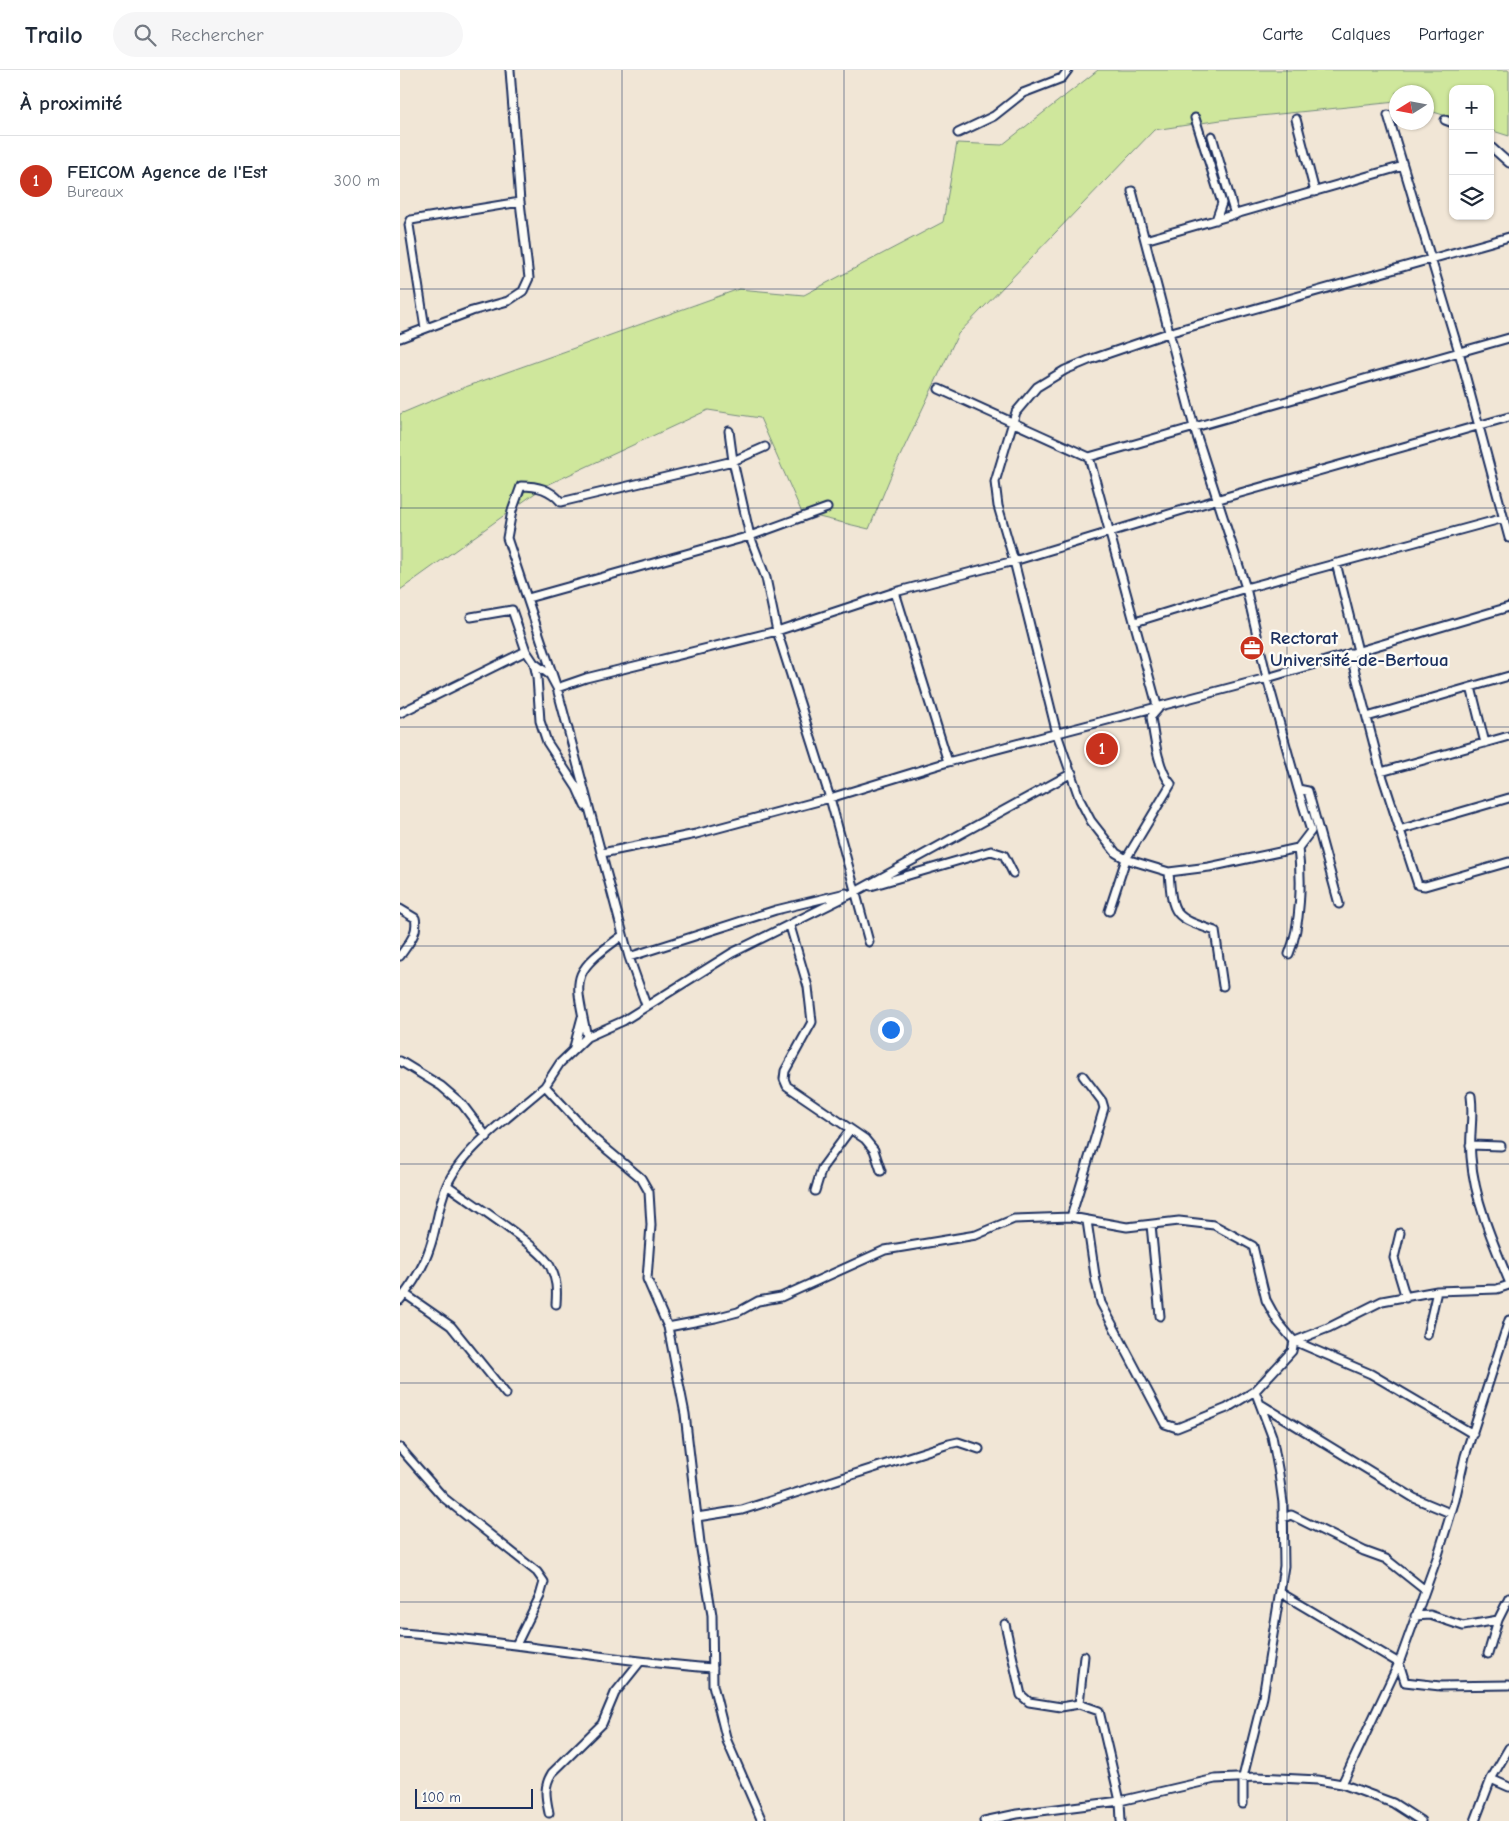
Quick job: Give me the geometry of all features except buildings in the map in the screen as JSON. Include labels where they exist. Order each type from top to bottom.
[{"type":"street","points":[[400,338],[508,300],[523,291],[528,278],[528,265],[520,202],[510,70]]},
{"type":"street","points":[[958,133],[1000,112],[1023,93],[1062,78],[1068,70]]},
{"type":"street","points":[[1388,115],[1459,352],[1509,538]]},
{"type":"street","points":[[1195,118],[1222,203],[1216,220]]},
{"type":"street","points":[[1296,119],[1315,192]]},
{"type":"street","points":[[1445,120],[1449,122]]},
{"type":"street","points":[[1212,136],[1235,215]]},
{"type":"street","points":[[1494,150],[1509,163]]},
{"type":"street","points":[[1145,240],[1403,166]]},
{"type":"street","points":[[1132,191],[1168,333],[1194,427],[1219,499],[1246,588],[1267,678],[1311,831],[1298,848],[1209,867],[1169,872],[1126,859],[1116,853],[1091,822],[1080,800],[1057,734],[1014,560],[998,506],[995,482],[1016,412],[1037,387],[1065,370],[1168,333],[1509,237]]},
{"type":"street","points":[[400,224],[411,220],[520,202]]},
{"type":"street","points":[[411,220],[409,225],[424,328]]},
{"type":"street","points":[[938,389],[1089,457],[1509,338]]},
{"type":"street","points":[[557,688],[586,678],[777,631],[895,592],[1110,533],[1219,499],[1509,417]]},
{"type":"street","points":[[729,431],[732,461],[750,536],[766,578],[777,631],[830,798],[857,891],[869,942]]},
{"type":"street","points":[[646,1005],[629,957],[557,688],[507,538],[512,511],[521,486],[536,486],[552,492],[561,502],[732,461],[765,447]]},
{"type":"street","points":[[1089,457],[1158,708]]},
{"type":"street","points":[[528,598],[750,536],[827,508]]},
{"type":"street","points":[[1135,622],[1246,588],[1504,518]]},
{"type":"street","points":[[1336,563],[1358,651]]},
{"type":"street","points":[[895,592],[948,762]]},
{"type":"street","points":[[602,853],[696,834],[830,798],[948,762],[1267,678],[1509,607]]},
{"type":"street","points":[[471,617],[512,610],[526,651],[534,663],[550,675],[557,688]]},
{"type":"street","points":[[400,713],[526,651]]},
{"type":"street","points":[[1350,653],[1381,772],[1418,886],[1425,886],[1509,862]]},
{"type":"street","points":[[534,663],[537,677],[540,721],[547,742],[584,802],[602,853]]},
{"type":"street","points":[[1367,717],[1509,676]]},
{"type":"street","points":[[1471,687],[1485,742]]},
{"type":"street","points":[[1109,910],[1126,859],[1172,784],[1167,780],[1156,746],[1151,717],[1158,708]]},
{"type":"street","points":[[1381,772],[1509,736]]},
{"type":"street","points":[[506,1394],[451,1326],[402,1297],[424,1263],[431,1246],[446,1185],[456,1167],[471,1150],[546,1086],[560,1063],[573,1048],[588,1037],[623,1021],[732,953],[790,926],[857,891],[1072,773]]},
{"type":"street","points":[[1298,789],[1308,791],[1339,904]]},
{"type":"street","points":[[1399,830],[1509,798]]},
{"type":"street","points":[[1289,954],[1296,938],[1300,866],[1298,848]]},
{"type":"street","points":[[629,957],[776,910],[857,891],[991,851],[1004,855],[1013,873]]},
{"type":"street","points":[[1169,872],[1171,903],[1184,921],[1215,931],[1223,986]]},
{"type":"street","points":[[400,909],[415,918],[417,926],[416,932],[400,956]]},
{"type":"street","points":[[790,926],[808,987],[812,1022],[785,1071],[784,1079],[787,1086],[866,1139],[871,1146],[880,1171]]},
{"type":"street","points":[[588,1037],[577,986],[580,973],[594,957],[623,935]]},
{"type":"street","points":[[573,1048],[583,1016]]},
{"type":"street","points":[[400,1061],[441,1086],[462,1104],[487,1137]]},
{"type":"street","points":[[1071,1217],[1104,1108],[1102,1101],[1083,1076]]},
{"type":"street","points":[[546,1086],[592,1137],[641,1178],[649,1192],[651,1225],[648,1279],[668,1327],[685,1414],[697,1517],[712,1615],[713,1685],[727,1741],[762,1821]]},
{"type":"street","points":[[1471,1096],[1473,1109],[1470,1145],[1471,1159],[1486,1228],[1509,1280]]},
{"type":"street","points":[[815,1191],[822,1168],[850,1130]]},
{"type":"street","points":[[1470,1145],[1501,1146]]},
{"type":"street","points":[[446,1185],[532,1247],[549,1264],[557,1284],[556,1304]]},
{"type":"street","points":[[668,1327],[730,1314],[758,1301],[781,1297],[884,1250],[976,1235],[1014,1219],[1071,1217],[1127,1228],[1180,1221],[1214,1225],[1253,1246],[1266,1300],[1278,1322],[1294,1341],[1371,1374],[1473,1434]]},
{"type":"street","points":[[1087,1221],[1101,1303],[1165,1424],[1176,1428],[1200,1420],[1255,1391],[1292,1351],[1294,1341]]},
{"type":"street","points":[[1151,1225],[1160,1316]]},
{"type":"street","points":[[1400,1233],[1394,1258],[1406,1298]]},
{"type":"street","points":[[1294,1341],[1328,1328],[1382,1301],[1437,1291],[1497,1288],[1509,1285]]},
{"type":"street","points":[[1427,1336],[1437,1291]]},
{"type":"street","points":[[1342,1784],[1399,1663],[1450,1513],[1465,1456],[1509,1320]]},
{"type":"street","points":[[1243,1804],[1243,1777],[1262,1704],[1273,1624],[1284,1566],[1283,1518],[1279,1474],[1272,1436],[1262,1404],[1255,1391]]},
{"type":"street","points":[[1262,1404],[1380,1479],[1414,1498],[1450,1513]]},
{"type":"street","points":[[697,1517],[742,1510],[770,1502],[925,1450],[949,1444],[958,1442],[979,1449]]},
{"type":"street","points":[[400,1448],[444,1498],[537,1572],[544,1582],[540,1596],[516,1645]]},
{"type":"street","points":[[1283,1518],[1291,1515],[1364,1551],[1386,1559],[1425,1590]]},
{"type":"street","points":[[1280,1593],[1399,1663],[1405,1682],[1440,1686],[1509,1685]]},
{"type":"street","points":[[1488,1654],[1498,1620],[1509,1598]]},
{"type":"street","points":[[1415,1616],[1430,1615],[1463,1626],[1498,1620]]},
{"type":"street","points":[[1005,1624],[1021,1695],[1029,1702],[1061,1707],[1079,1704],[1099,1711],[1120,1801],[1121,1821]]},
{"type":"street","points":[[400,1633],[516,1645],[639,1663],[713,1668]]},
{"type":"street","points":[[1079,1704],[1084,1656]]},
{"type":"street","points":[[549,1813],[545,1788],[547,1781],[602,1724],[615,1693],[639,1663]]},
{"type":"street","points":[[1474,1821],[1490,1779],[1509,1748]]},
{"type":"street","points":[[984,1821],[1018,1814],[1120,1801],[1215,1779],[1243,1777],[1318,1780],[1342,1784],[1392,1803],[1421,1821]]},
{"type":"street","points":[[1490,1779],[1509,1787]]},
{"type":"green space","points":[[1098,70],[1509,70],[1509,136],[1494,131],[1494,85],[1449,85],[1449,117],[1434,112],[1434,85],[1389,85],[1389,103],[1221,120],[1154,130],[958,334],[892,473],[869,529],[802,513],[760,418],[708,410],[545,486],[400,590],[400,414],[457,390],[739,289],[804,295],[943,222],[957,143],[1002,145]]},
{"type":"place","name":"Rectorat Université-de-Bertoua","points":[[1252,648]]},
{"type":"place","name":"FEICOM Agence de l'Est","points":[[1102,749]]}]
